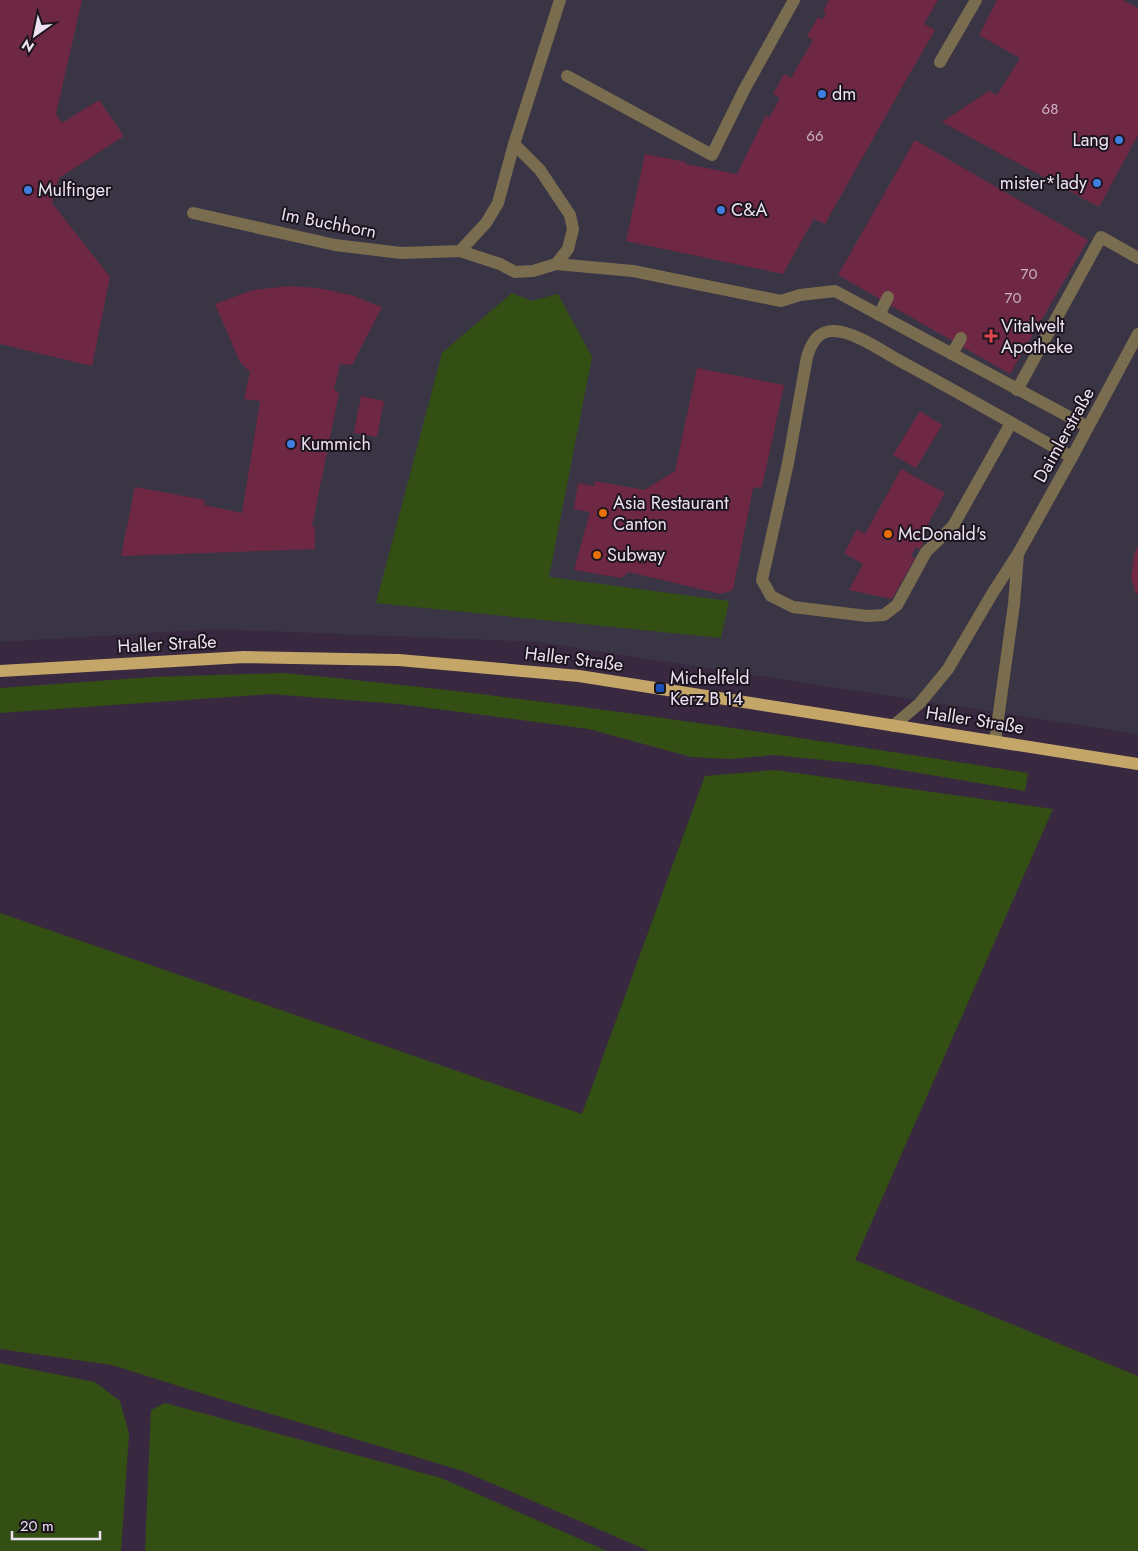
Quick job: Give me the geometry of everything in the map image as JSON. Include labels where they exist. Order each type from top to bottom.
[{"type":"main road","name":"Haller Straße","points":[[0,671],[244,658],[399,660],[579,676],[1138,764]]},
{"type":"street","points":[[460,251],[486,223],[498,203],[514,144],[560,0]]},
{"type":"street","points":[[566,76],[712,155],[744,90],[794,0]]},
{"type":"street","points":[[940,62],[976,0]]},
{"type":"street","points":[[514,144],[540,170],[570,215],[574,229],[568,249],[556,264]]},
{"type":"street","name":"Im Buchhorn","points":[[193,213],[335,245],[401,253],[460,251],[500,264],[515,272],[533,271],[556,264]]},
{"type":"street","points":[[1018,390],[1100,237],[1138,258]]},
{"type":"street","points":[[556,264],[633,271],[782,301],[800,295],[835,291],[1088,427]]},
{"type":"street","points":[[879,315],[888,297]]},
{"type":"street","points":[[1011,423],[953,526],[926,552],[897,605],[884,615],[867,616],[793,607],[771,596],[762,580],[788,463],[807,357],[811,343],[828,331],[852,335],[1011,423],[1072,457]]},
{"type":"street","name":"Daimlerstraße","points":[[893,726],[920,703],[948,670],[1072,457],[1138,334]]},
{"type":"street","points":[[952,354],[961,338]]},
{"type":"street","name":"Daimlerstraße","points":[[995,741],[1014,604],[1018,552]]},
{"type":"shaded area","points":[[0,0],[1138,0],[1138,734],[538,642],[215,629],[0,642]]},
{"type":"green space","points":[[512,293],[532,301],[558,294],[592,357],[549,577],[729,601],[721,638],[376,603],[442,353]]},
{"type":"green space","points":[[284,673],[563,704],[749,730],[1028,773],[1025,791],[872,765],[774,755],[730,759],[691,757],[589,729],[399,704],[270,694],[0,713],[0,688],[153,677]]},
{"type":"green space","points":[[775,770],[1053,809],[855,1260],[1138,1376],[1138,1551],[649,1551],[463,1471],[112,1365],[0,1349],[0,913],[582,1114],[705,776]]},
{"type":"green space","points":[[0,1363],[95,1382],[120,1401],[129,1434],[121,1551],[0,1551]]},
{"type":"green space","points":[[165,1403],[441,1478],[607,1551],[145,1551],[151,1410]]},
{"type":"building","name":"Mulfinger","points":[[0,0],[82,0],[56,114],[62,123],[99,100],[124,136],[59,178],[52,203],[110,277],[92,366],[0,344]]},
{"type":"building","points":[[829,0],[938,0],[924,24],[935,30],[825,224],[814,219],[783,274],[626,241],[645,154],[737,174],[766,115],[769,118],[780,98],[773,94],[784,74],[791,78],[813,40],[807,36],[818,17],[822,20],[826,13],[823,11]]},
{"type":"building","points":[[997,0],[1123,0],[1138,8],[1138,135],[1099,207],[942,122],[989,91],[997,95],[1020,58],[979,35]]},
{"type":"building","points":[[915,140],[1088,240],[1010,374],[838,275]]},
{"type":"building","name":"Kummich","points":[[289,286],[318,288],[351,295],[382,307],[352,365],[340,364],[334,389],[339,393],[312,526],[315,527],[315,549],[121,556],[135,487],[205,500],[204,505],[242,513],[260,401],[244,399],[250,372],[240,362],[215,304],[253,290]]},
{"type":"building","points":[[697,368],[784,385],[762,487],[753,488],[733,590],[721,594],[629,572],[621,578],[574,570],[590,512],[574,509],[578,483],[594,486],[595,481],[644,490],[675,471]]},
{"type":"building","points":[[361,396],[384,401],[377,437],[354,433]]},
{"type":"building","points":[[920,411],[942,425],[916,468],[893,455]]},
{"type":"building","name":"McDonald's","points":[[901,469],[945,493],[922,535],[926,537],[920,549],[916,547],[911,556],[915,558],[892,599],[849,590],[863,564],[844,553],[857,529],[865,534]]},
{"type":"building","points":[[1138,545],[1138,593],[1136,594],[1131,578],[1134,555]]},
{"type":"place","name":"dm","points":[[822,94]]},
{"type":"place","name":"Lang","points":[[1119,140]]},
{"type":"place","name":"mister*lady","points":[[1097,183]]},
{"type":"place","name":"Mulfinger","points":[[28,190]]},
{"type":"place","name":"C&A","points":[[721,210]]},
{"type":"place","name":"Vitalwelt Apotheke","points":[[991,336]]},
{"type":"place","name":"Kummich","points":[[291,444]]},
{"type":"place","name":"Asia Restaurant Canton","points":[[603,513]]},
{"type":"place","name":"McDonald's","points":[[888,534]]},
{"type":"place","name":"Subway","points":[[597,555]]},
{"type":"place","name":"Michelfeld Kerz B 14","points":[[660,688]]}]
